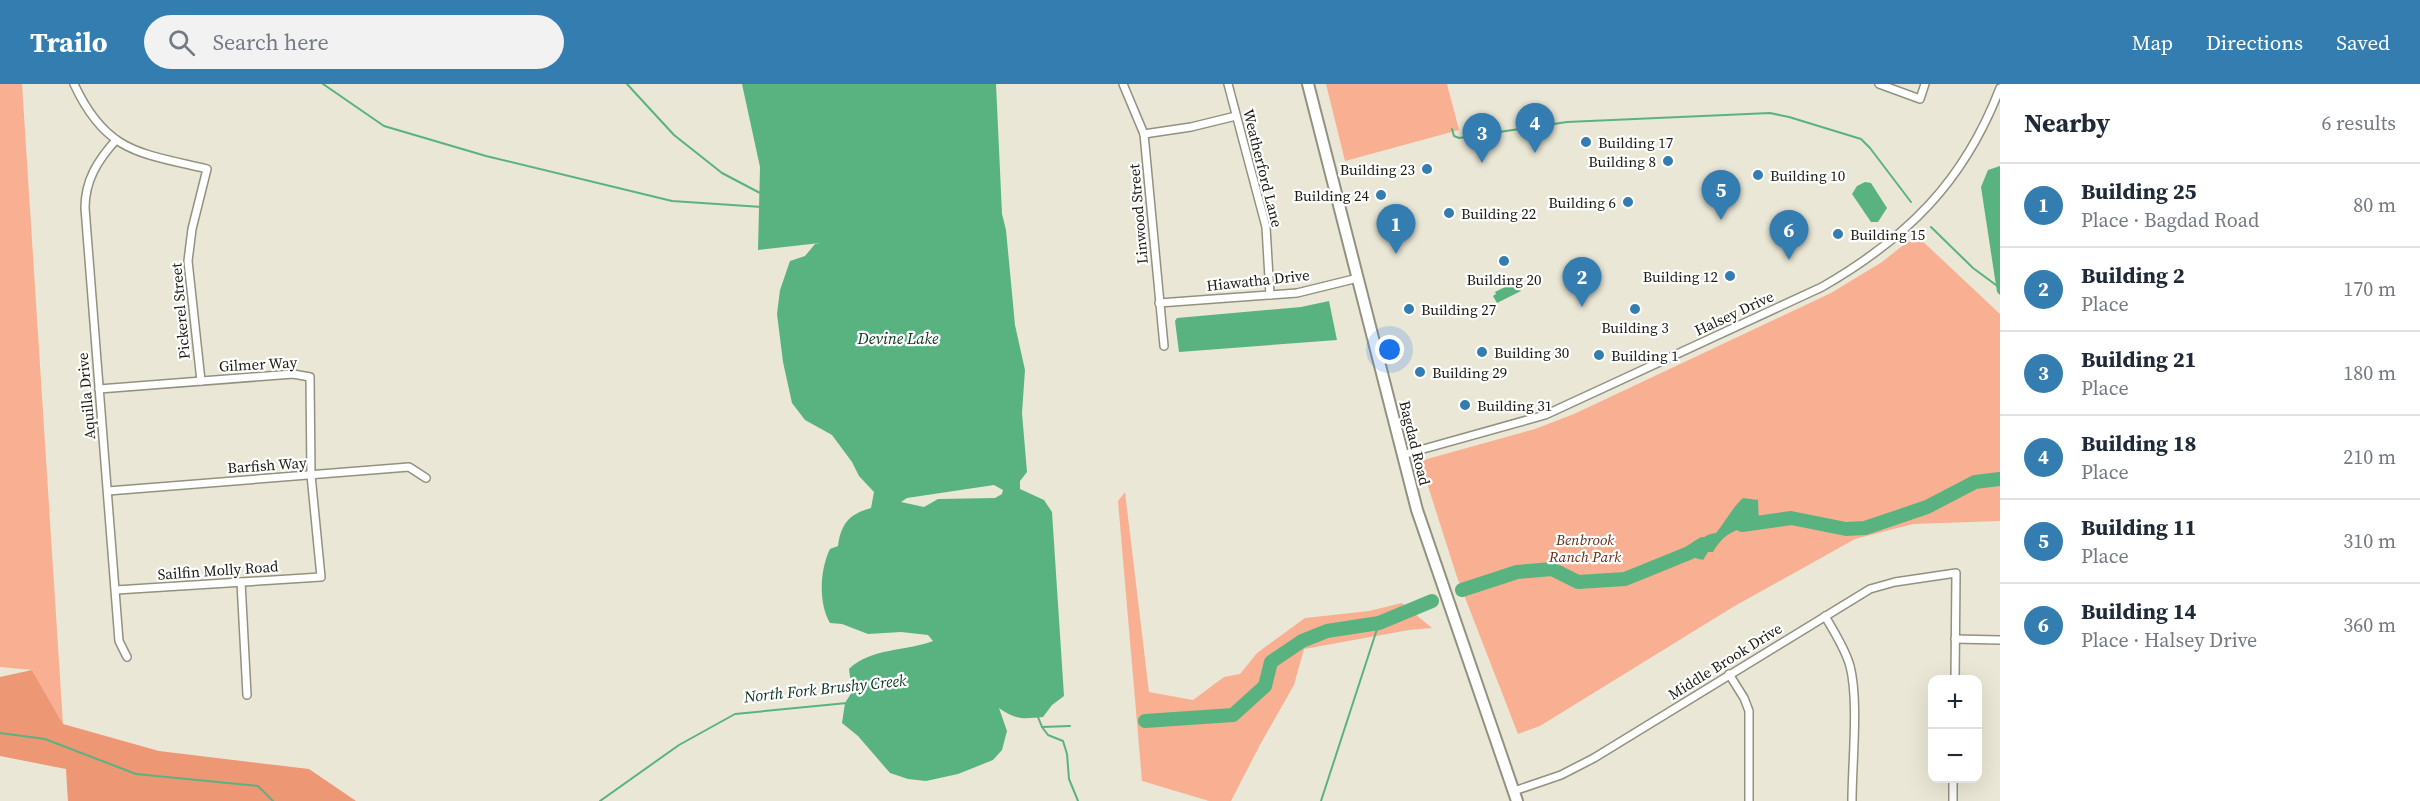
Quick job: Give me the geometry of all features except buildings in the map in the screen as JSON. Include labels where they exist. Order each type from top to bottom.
[{"type":"street","points":[[74,84],[96,122],[116,140]]},
{"type":"street","name":"Linwood Street","points":[[1123,84],[1144,134],[1164,346]]},
{"type":"street","name":"Weatherford Lane","points":[[1228,84],[1266,227],[1270,295]]},
{"type":"street","name":"Bagdad Road","points":[[1308,84],[1416,510],[1516,796]]},
{"type":"street","points":[[1880,84],[1920,99],[1925,84]]},
{"type":"street","name":"Halsey Drive","points":[[1402,455],[1545,415],[1811,292],[1848,272],[1901,234],[1936,197],[1973,146],[2000,88]]},
{"type":"street","points":[[1144,134],[1191,127],[1236,116]]},
{"type":"street","name":"Pickerel Street","points":[[116,140],[127,148],[144,154],[207,169],[192,229],[188,261],[201,381]]},
{"type":"street","name":"Aquilla Drive","points":[[116,140],[92,173],[85,201],[119,641],[128,657]]},
{"type":"street","name":"Hiawatha Drive","points":[[1160,303],[1297,293],[1358,278]]},
{"type":"street","name":"Gilmer Way","points":[[99,389],[293,374],[310,377],[311,475]]},
{"type":"street","name":"Barfish Way","points":[[108,491],[409,467],[426,478]]},
{"type":"street","name":"Sailfin Molly Road","points":[[116,590],[321,577],[311,475]]},
{"type":"street","name":"Middle Brook Drive","points":[[1516,796],[1594,758],[1870,589],[1895,582],[1956,573],[1955,639]]},
{"type":"street","points":[[241,582],[247,695]]},
{"type":"street","points":[[1825,616],[1850,666],[1853,716],[1852,801]]},
{"type":"street","points":[[1955,675],[1955,639],[2000,640]]},
{"type":"street","points":[[1729,674],[1749,711],[1749,801]]},
{"type":"street","points":[[1953,783],[1953,801]]},
{"type":"green space","points":[[0,84],[22,84],[63,724],[32,670],[0,667]]},
{"type":"green space","points":[[1326,84],[1447,84],[1459,130],[1345,161]]},
{"type":"green space","name":"Benbrook Ranch Park","points":[[1916,235],[2000,314],[2000,521],[1913,524],[1855,539],[1733,607],[1540,726],[1518,734],[1457,577],[1420,461],[1535,429],[1574,414],[1831,293],[1882,262]]},
{"type":"green space","points":[[1125,492],[1149,692],[1193,700],[1224,677],[1240,674],[1257,653],[1305,618],[1369,611],[1402,603],[1432,628],[1304,649],[1294,685],[1231,801],[1209,801],[1142,781],[1118,501]]},
{"type":"shaded area","points":[[32,670],[63,724],[159,751],[309,769],[356,801],[68,801],[66,769],[0,756],[0,677]]},
{"type":"water","name":"Devine Lake","points":[[742,84],[996,84],[1002,214],[1006,230],[1015,325],[1025,370],[1022,413],[1027,472],[1020,481],[1020,489],[1044,500],[1052,512],[1064,696],[1052,705],[1043,717],[1020,718],[999,708],[1007,731],[1002,750],[993,760],[958,774],[926,781],[908,779],[890,773],[858,736],[842,723],[845,703],[852,692],[849,669],[867,657],[933,641],[928,635],[901,632],[868,634],[842,624],[830,623],[826,615],[822,596],[822,576],[830,549],[838,546],[841,532],[847,521],[857,513],[871,508],[874,492],[859,476],[852,462],[832,435],[805,420],[792,403],[783,362],[777,314],[780,290],[790,261],[805,256],[815,244],[820,243],[758,250],[760,167]],"holes":[[[994,485],[1003,490],[1002,494],[995,498],[938,499],[924,507],[901,502],[907,498]]]},
{"type":"water","points":[[2000,166],[2000,295],[1997,292],[1981,187],[1988,170]]},
{"type":"water","points":[[1865,182],[1871,183],[1887,208],[1878,222],[1871,222],[1852,194],[1857,186]]},
{"type":"water","points":[[1513,283],[1521,291],[1497,303],[1493,296],[1495,292]]},
{"type":"water","points":[[1329,301],[1337,340],[1179,352],[1175,321],[1177,318],[1301,307]]},
{"type":"water","points":[[1743,498],[1758,500],[1759,527],[1732,532],[1713,552],[1708,552],[1703,560],[1691,557],[1689,552],[1694,545],[1712,533],[1716,533]]},
{"type":"waterway","points":[[323,84],[384,126],[486,156],[672,201],[762,207]]},
{"type":"waterway","points":[[627,84],[674,135],[722,173],[760,193]]},
{"type":"waterway","points":[[1452,129],[1454,136],[1459,138],[1567,122],[1770,113],[1861,139],[1911,202]]},
{"type":"waterway","points":[[1931,227],[1973,268],[2000,288]]},
{"type":"waterway","name":"North Fork Brushy Creek","points":[[1742,525],[1791,518],[1846,529],[1865,528],[1927,507],[1975,482],[2000,479]]},
{"type":"waterway","name":"North Fork Brushy Creek","points":[[1462,590],[1517,572],[1552,569],[1578,582],[1625,579],[1689,553],[1703,544]]},
{"type":"waterway","name":"North Fork Brushy Creek","points":[[1145,721],[1233,715],[1265,686],[1271,662],[1302,641],[1327,631],[1379,623],[1432,601]]},
{"type":"waterway","points":[[1321,801],[1379,623]]},
{"type":"waterway","name":"North Fork Brushy Creek","points":[[600,801],[679,745],[735,714],[847,703]]},
{"type":"waterway","name":"North Fork Brushy Creek","points":[[1038,717],[1042,727],[1070,726]]},
{"type":"waterway","points":[[1042,727],[1048,735],[1063,741],[1067,754],[1069,779],[1078,801]]},
{"type":"waterway","name":"North Fork Brushy Creek","points":[[0,733],[45,739],[136,774],[258,786],[273,801]]},
{"type":"place","name":"Building 17","points":[[1586,142]]},
{"type":"place","name":"Building 18","points":[[1535,153]]},
{"type":"place","name":"Building 8","points":[[1668,161]]},
{"type":"place","name":"Building 21","points":[[1482,163]]},
{"type":"place","name":"Building 23","points":[[1427,169]]},
{"type":"place","name":"Building 10","points":[[1758,175]]},
{"type":"place","name":"Building 24","points":[[1381,195]]},
{"type":"place","name":"Building 6","points":[[1628,202]]},
{"type":"place","name":"Building 22","points":[[1449,213]]},
{"type":"place","name":"Building 11","points":[[1721,220]]},
{"type":"place","name":"Building 15","points":[[1838,234]]},
{"type":"place","name":"Building 25","points":[[1396,254]]},
{"type":"place","name":"Building 14","points":[[1789,260]]},
{"type":"place","name":"Building 20","points":[[1504,261]]},
{"type":"place","name":"Building 12","points":[[1730,276]]},
{"type":"place","name":"Building 2","points":[[1582,307]]},
{"type":"place","name":"Building 27","points":[[1409,309]]},
{"type":"place","name":"Building 3","points":[[1635,309]]},
{"type":"place","name":"Building 30","points":[[1482,352]]},
{"type":"place","name":"Building 1","points":[[1599,355]]},
{"type":"place","name":"Building 29","points":[[1420,372]]},
{"type":"place","name":"Building 31","points":[[1465,405]]}]
